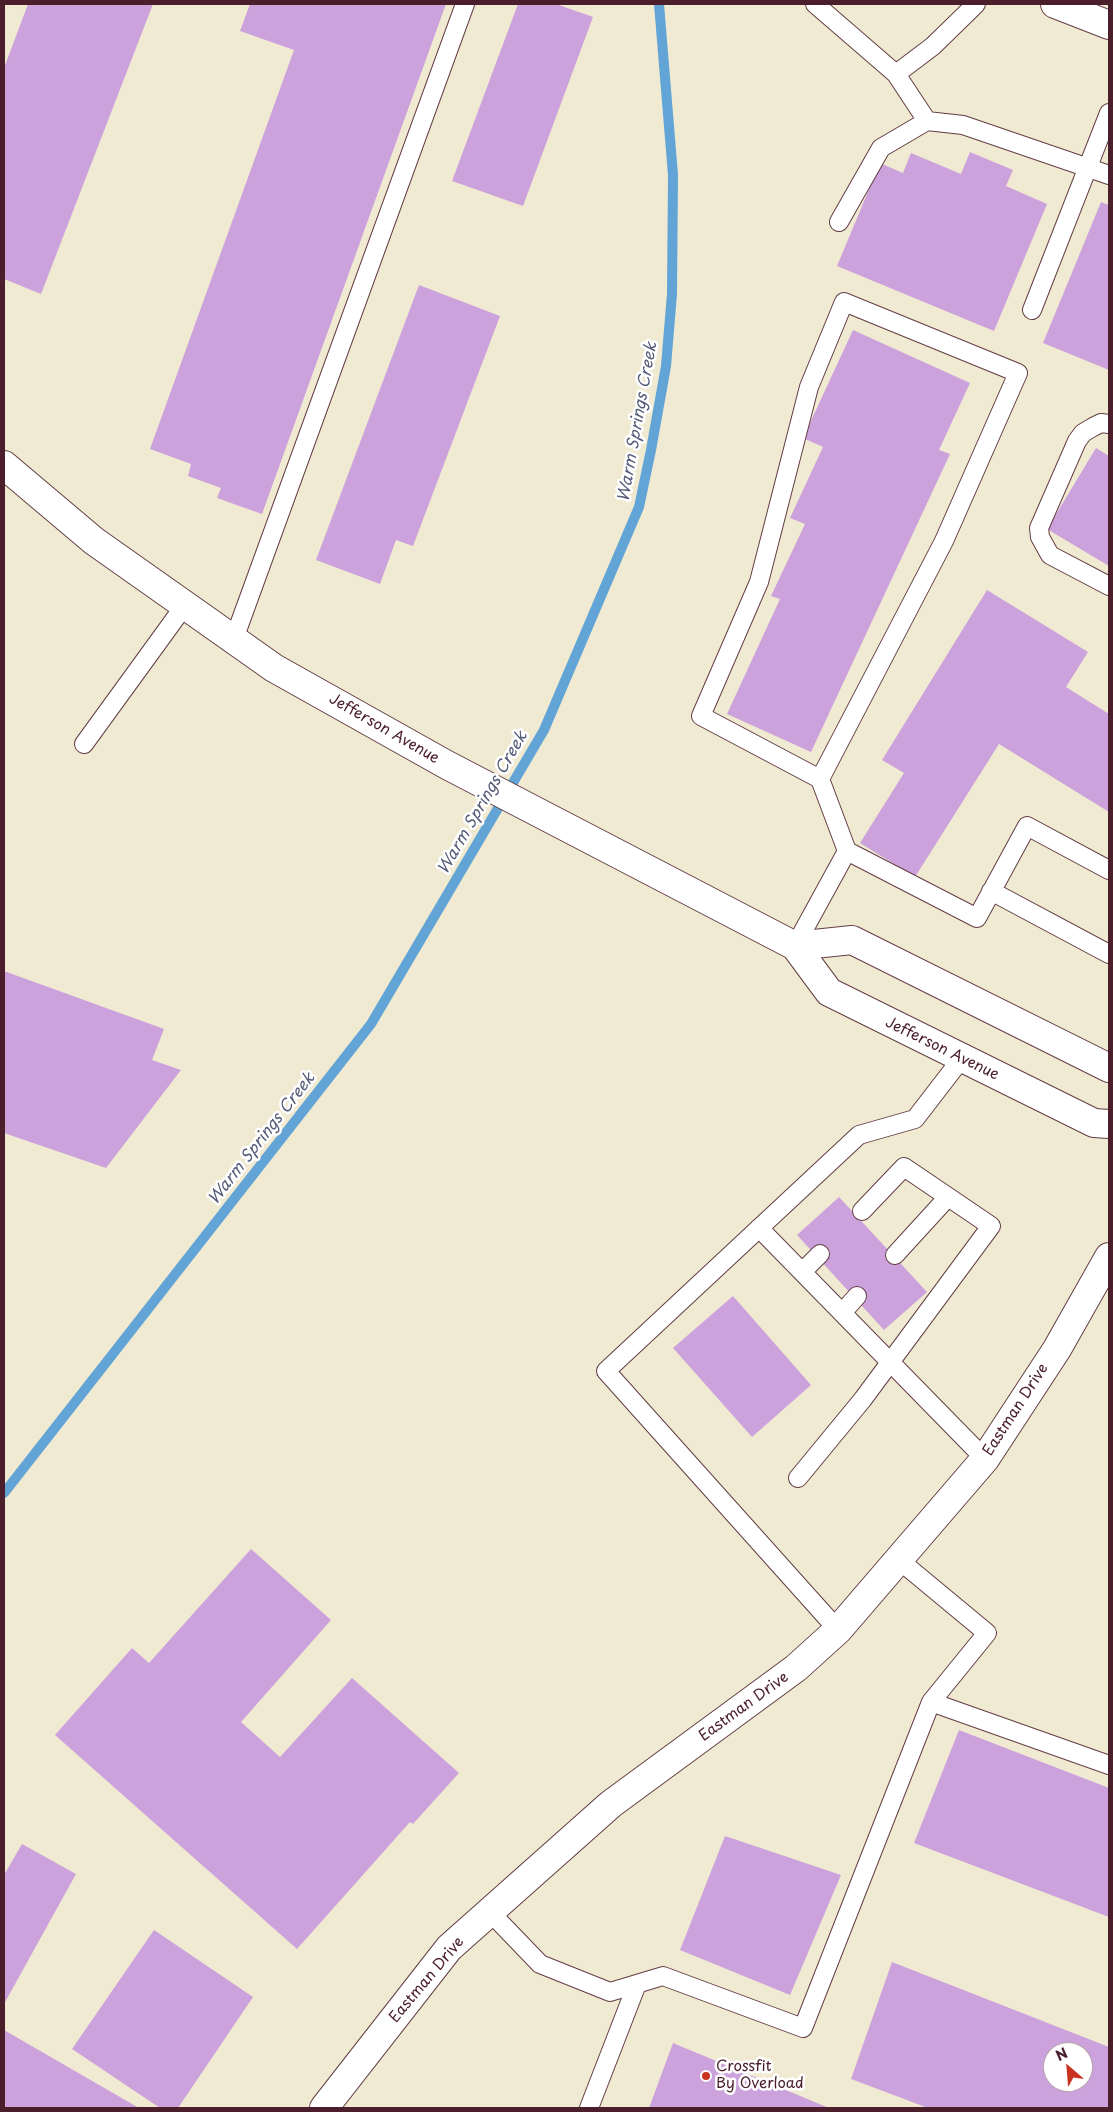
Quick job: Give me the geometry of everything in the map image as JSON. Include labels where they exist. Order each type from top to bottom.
[{"type":"main road","points":[[1055,4],[1109,25]]},
{"type":"main road","name":"Jefferson Avenue","points":[[4,465],[94,541],[274,668],[447,765],[795,946],[829,992],[1094,1123],[1109,1124]]},
{"type":"main road","points":[[795,946],[852,940],[1109,1068]]},
{"type":"main road","name":"Eastman Drive","points":[[324,2108],[449,1948],[611,1804],[796,1668],[838,1630],[985,1459],[1056,1348],[1109,1257]]},
{"type":"lane","points":[[234,639],[465,4]]},
{"type":"lane","points":[[814,4],[896,74],[926,121]]},
{"type":"lane","points":[[896,74],[933,46],[976,4]]},
{"type":"lane","points":[[1032,310],[1109,113]]},
{"type":"lane","points":[[839,222],[880,148],[926,121],[963,125],[1109,175]]},
{"type":"lane","points":[[820,779],[944,541],[1018,373],[844,302],[809,387],[759,582],[701,716],[820,779],[847,851],[977,918],[1027,826],[1109,870]]},
{"type":"lane","points":[[1109,424],[1101,423],[1093,427],[1083,433],[1077,441],[1039,528],[1040,538],[1050,555],[1109,586]]},
{"type":"lane","points":[[84,744],[185,604]]},
{"type":"lane","points":[[795,946],[847,851]]},
{"type":"lane","points":[[991,892],[1109,954]]},
{"type":"lane","points":[[838,1630],[606,1371],[859,1135],[915,1119],[962,1058]]},
{"type":"lane","points":[[798,1478],[863,1399],[991,1226],[904,1167],[862,1211]]},
{"type":"lane","points":[[895,1255],[948,1197]]},
{"type":"lane","points":[[759,1228],[985,1459]]},
{"type":"lane","points":[[802,1272],[820,1254]]},
{"type":"lane","points":[[842,1313],[857,1296]]},
{"type":"lane","points":[[490,1912],[540,1964],[610,1992],[663,1976],[803,2028],[931,1702],[987,1633],[899,1560]]},
{"type":"lane","points":[[931,1702],[1109,1765]]},
{"type":"lane","points":[[589,2108],[637,1984]]},
{"type":"building","points":[[28,4],[153,4],[41,294],[4,279],[4,68]]},
{"type":"building","points":[[250,4],[446,4],[262,514],[217,498],[221,488],[188,476],[191,464],[150,449],[294,50],[240,31]]},
{"type":"building","points":[[518,4],[556,4],[593,17],[523,206],[452,181]]},
{"type":"building","points":[[970,152],[1013,170],[1006,186],[1047,204],[994,331],[837,266],[880,163],[903,173],[911,153],[961,174]]},
{"type":"building","points":[[1101,202],[1109,205],[1109,370],[1043,343]]},
{"type":"building","points":[[419,285],[500,316],[413,546],[396,540],[380,584],[316,560]]},
{"type":"building","points":[[853,330],[970,383],[939,450],[950,454],[811,752],[727,714],[780,599],[771,596],[805,524],[790,518],[823,447],[803,438]]},
{"type":"building","points":[[1096,448],[1109,456],[1109,566],[1047,529]]},
{"type":"building","points":[[987,590],[1088,652],[1066,687],[1109,714],[1109,812],[999,744],[915,877],[860,843],[904,773],[882,760]]},
{"type":"building","points":[[4,971],[164,1029],[152,1060],[181,1070],[106,1168],[4,1133]]},
{"type":"building","points":[[839,1197],[927,1292],[884,1330],[797,1235]]},
{"type":"building","points":[[733,1296],[811,1385],[752,1437],[673,1348]]},
{"type":"building","points":[[251,1549],[331,1620],[241,1722],[280,1757],[352,1678],[459,1773],[413,1824],[410,1822],[297,1949],[55,1735],[132,1648],[149,1663]]},
{"type":"building","points":[[959,1730],[1109,1788],[1109,1917],[914,1843]]},
{"type":"building","points":[[725,1836],[841,1875],[790,1995],[680,1950]]},
{"type":"building","points":[[22,1844],[76,1874],[4,2004],[4,1875]]},
{"type":"building","points":[[154,1930],[253,1997],[178,2108],[160,2108],[72,2049]]},
{"type":"building","points":[[892,1962],[1109,2047],[1109,2108],[928,2108],[851,2079]]},
{"type":"building","points":[[4,2030],[139,2108],[4,2108]]},
{"type":"building","name":"Crossfit By Overload","points":[[673,2043],[829,2108],[649,2108]]},
{"type":"waterway","name":"Warm Springs Creek","points":[[4,1493],[371,1024],[544,730],[639,507],[666,366],[672,294],[673,175],[659,4]]},
{"type":"place","name":"Crossfit By Overload","points":[[706,2076]]}]
